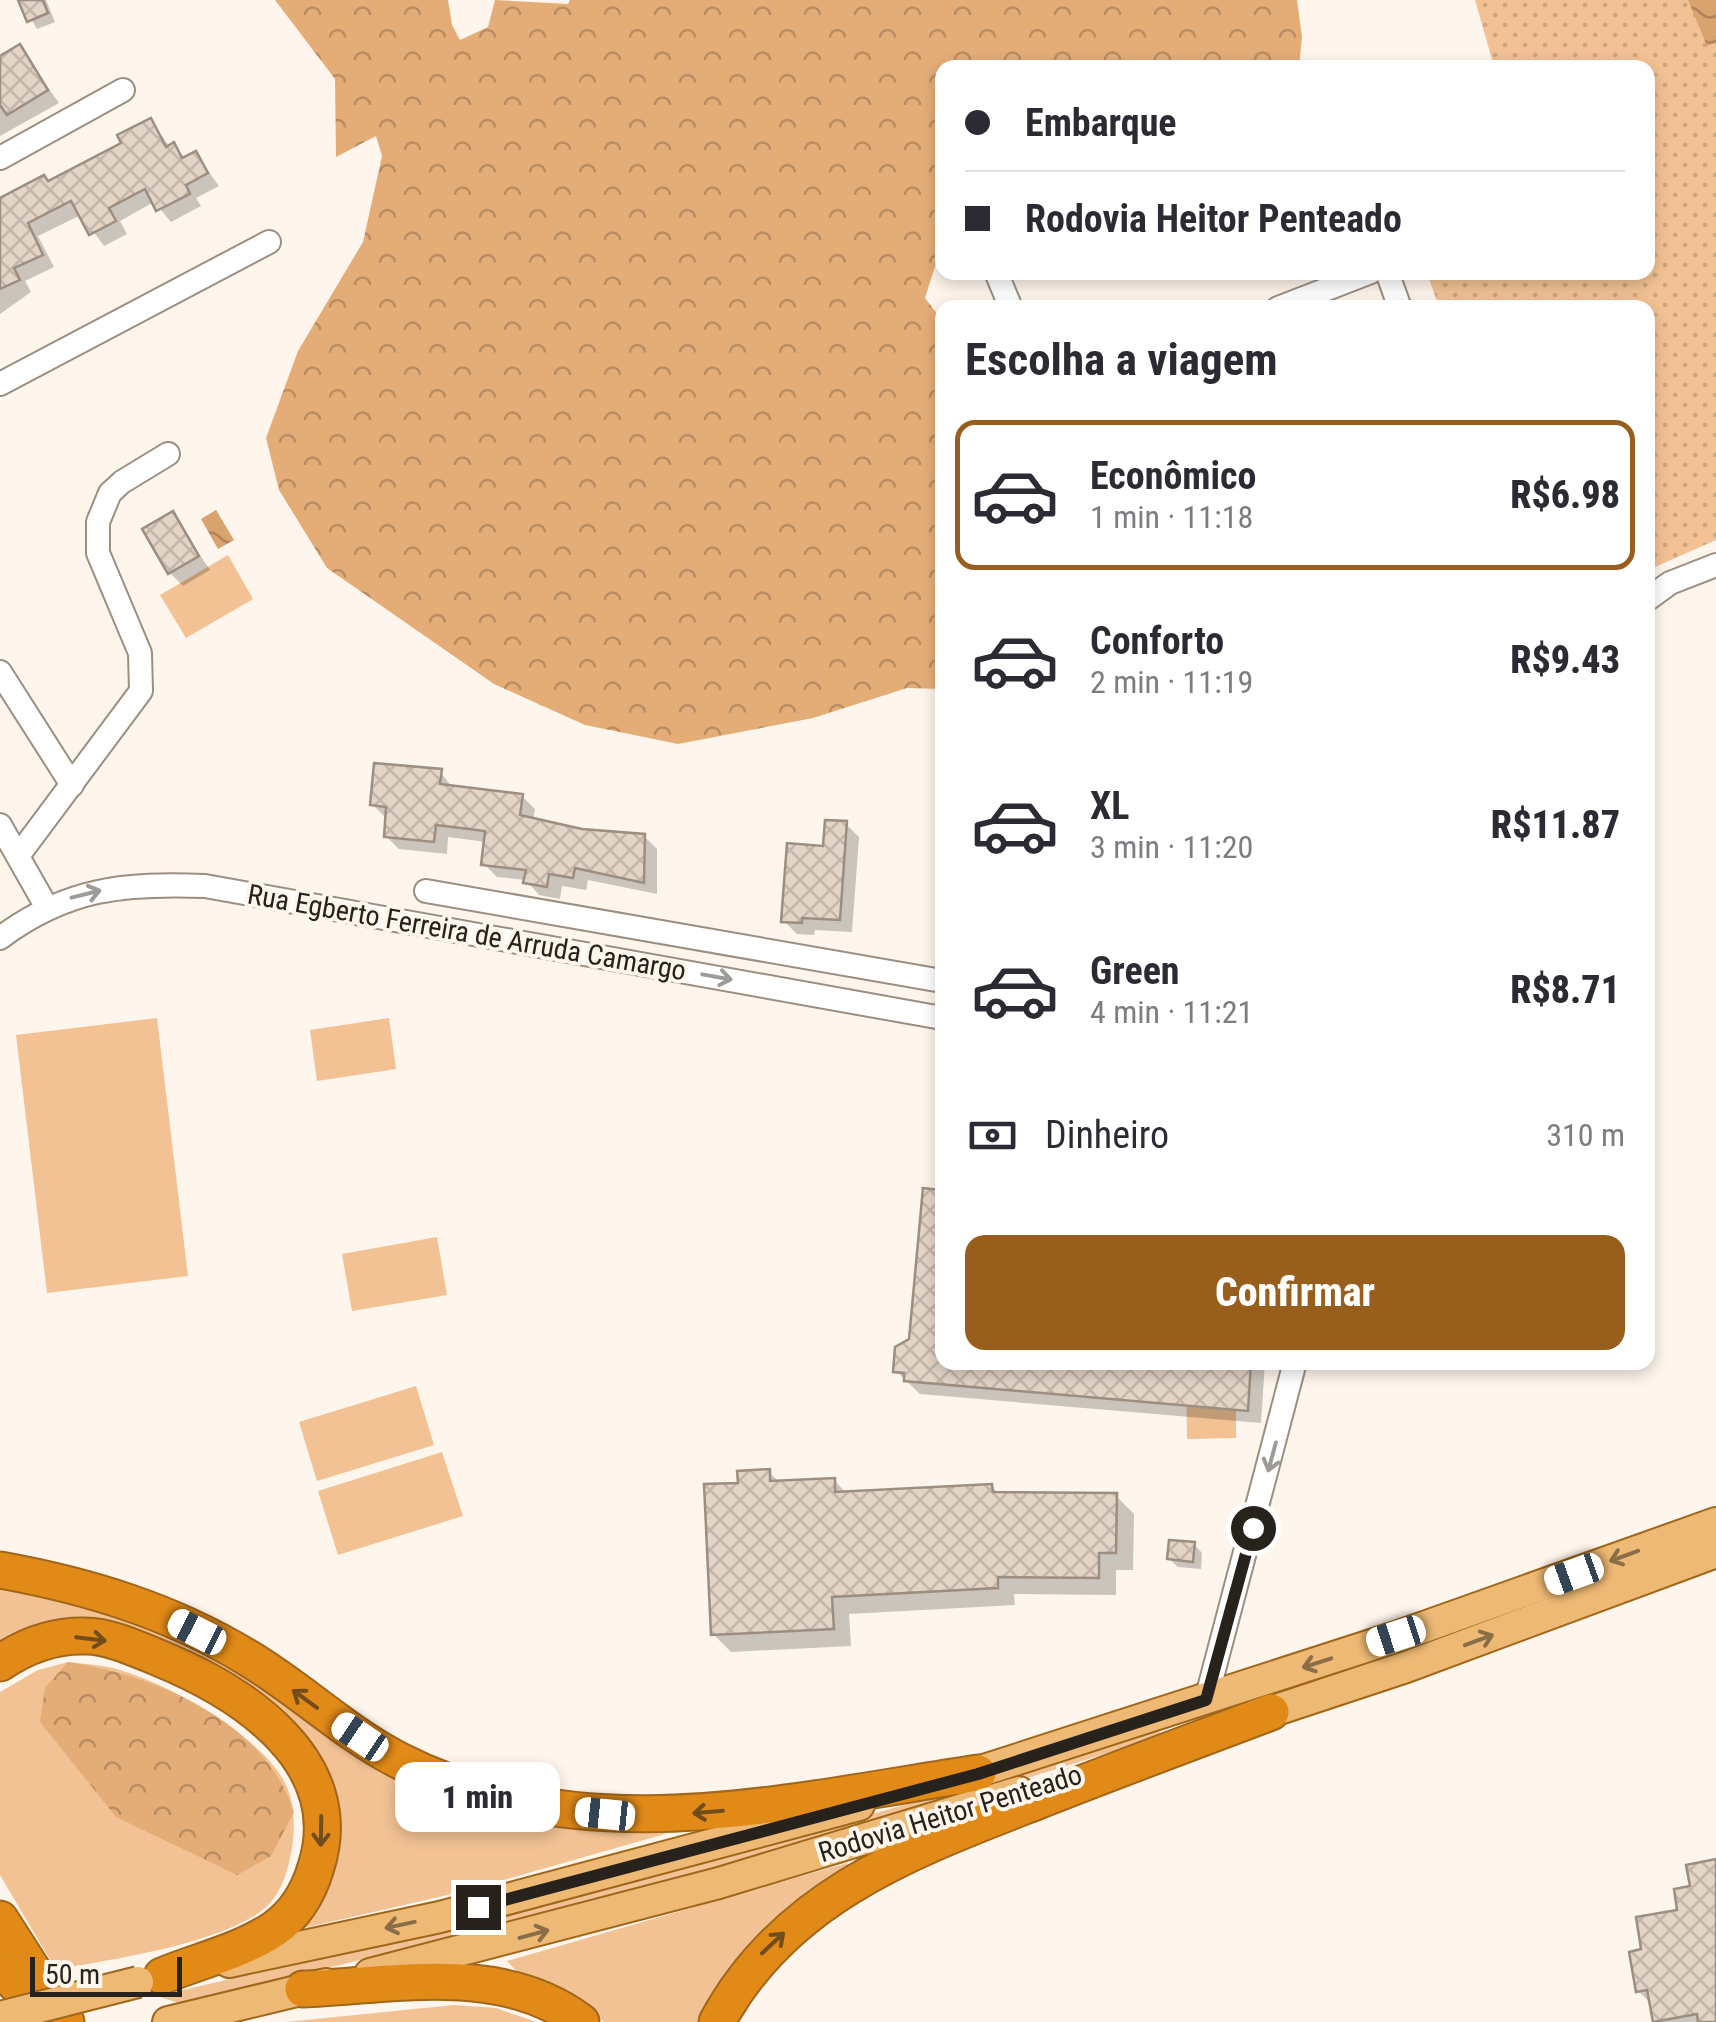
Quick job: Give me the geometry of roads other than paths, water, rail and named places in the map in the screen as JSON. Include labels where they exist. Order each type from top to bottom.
[{"type":"highway","points":[[0,1570],[97,1590],[146,1606],[249,1658],[398,1759],[438,1778],[518,1801],[650,1816],[746,1808],[978,1774]]},
{"type":"highway","points":[[0,1663],[19,1650],[51,1639],[88,1636],[135,1648],[186,1669],[251,1708],[303,1759],[317,1789],[323,1827],[310,1886],[275,1928],[150,1979]]},
{"type":"highway","points":[[716,2022],[760,1955],[826,1898],[864,1875],[962,1830],[1271,1712]]},
{"type":"highway","points":[[0,1919],[66,2022]]},
{"type":"highway","points":[[0,1967],[52,2022]]},
{"type":"highway","points":[[303,1989],[471,1982],[545,1997],[581,2022]]},
{"type":"main road","name":"Rodovia Heitor Penteado","points":[[0,2017],[150,1979],[440,1917],[978,1774],[1206,1700],[1716,1523]]},
{"type":"main road","name":"Rodovia Heitor Penteado","points":[[169,2022],[497,1944],[852,1845],[1406,1667],[1716,1552]]},
{"type":"street","points":[[0,158],[124,90]]},
{"type":"street","points":[[0,384],[269,242]]},
{"type":"street","points":[[1299,300],[1350,280]]},
{"type":"street","points":[[18,856],[134,703],[144,679],[140,653],[98,553],[98,522],[110,493],[168,454]]},
{"type":"street","points":[[1655,594],[1670,583],[1716,564]]},
{"type":"street","points":[[0,672],[72,785]]},
{"type":"street","points":[[0,825],[46,906]]},
{"type":"street","name":"Rua Egberto Ferreira de Arruda Camargo","points":[[0,938],[46,906],[87,893],[142,884],[205,886],[935,1017]]},
{"type":"street","points":[[426,891],[935,980]]},
{"type":"street","points":[[1206,1700],[1293,1370]]},
{"type":"water","points":[[1688,0],[1716,0],[1716,43],[1707,46]]},
{"type":"water","points":[[216,510],[234,540],[218,549],[201,519]]}]
